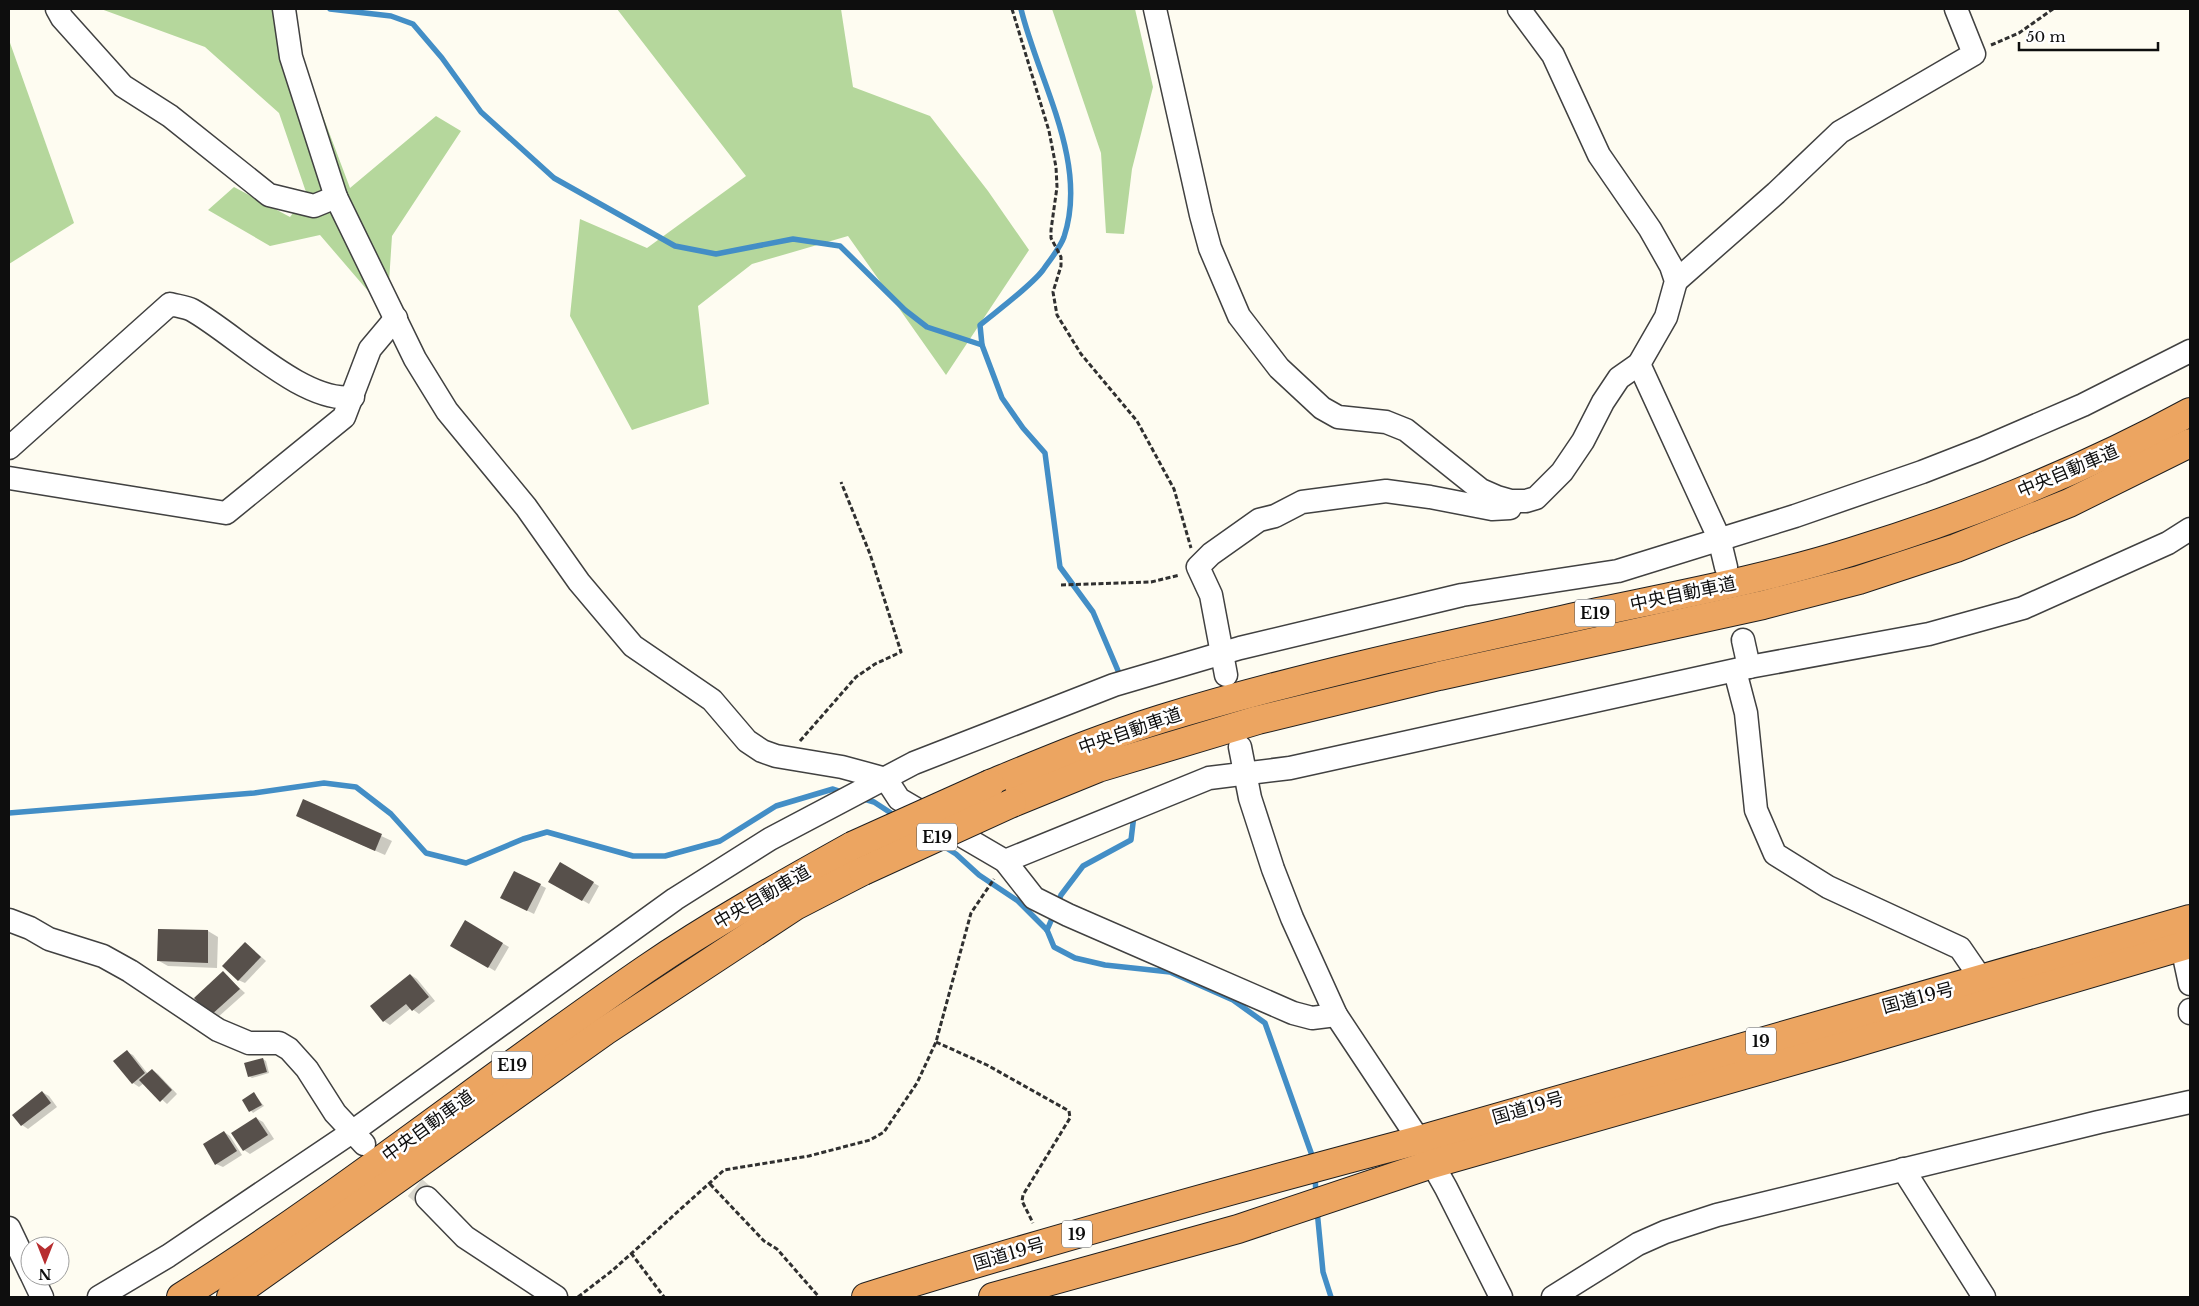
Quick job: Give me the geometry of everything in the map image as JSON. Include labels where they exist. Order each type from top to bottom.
[{"type":"highway","name":"中央自動車道","points":[[181,1297],[287,1227],[646,969],[710,927],[858,858],[990,784],[1088,744],[1159,719],[1250,693],[1439,646],[1757,578],[1850,552],[1945,521],[2058,479],[2142,439],[2190,412]]},
{"type":"highway","name":"中央自動車道","points":[[231,1297],[605,1031],[796,906],[858,858],[1012,802],[1098,768],[1258,720],[1439,676],[1762,605],[1859,580],[1956,548],[2069,503],[2190,443]]},
{"type":"highway","name":"国道19号","points":[[866,1297],[1043,1244],[1289,1174],[1419,1140],[1704,1056],[1982,980],[2190,919]]},
{"type":"highway","name":"国道19号","points":[[993,1297],[1238,1229],[1432,1164],[1838,1048],[2186,945]]},
{"type":"street","points":[[57,9],[62,18],[123,86],[170,116],[269,195],[314,206],[336,197]]},
{"type":"street","points":[[284,9],[291,56],[336,197],[415,359],[447,411],[526,507],[578,582],[633,646],[712,700],[747,741],[762,751],[792,760],[842,767],[880,782],[899,799],[1000,869],[1034,898],[1068,915],[1293,1013],[1312,1018],[1336,1015]]},
{"type":"street","points":[[1155,9],[1210,248],[1240,316],[1279,368],[1322,408],[1338,417],[1386,422],[1406,430],[1481,490],[1512,501],[1526,501],[1536,498],[1562,472],[1583,441],[1603,402],[1619,378],[1639,364],[1666,317],[1676,281],[1776,193],[1840,132],[1974,54],[1956,9]]},
{"type":"street","points":[[1519,9],[1553,55],[1600,155],[1650,229],[1671,266],[1676,281]]},
{"type":"street","points":[[9,448],[170,304],[191,309],[286,375],[330,397],[340,399],[353,397]]},
{"type":"street","points":[[9,478],[226,513],[344,416],[370,350],[396,318]]},
{"type":"street","points":[[99,1297],[358,1138],[675,899],[770,839],[914,763],[1114,685],[1225,664],[1462,595],[1618,571],[1718,538],[1795,516],[1922,472],[2083,405],[2190,351]]},
{"type":"street","points":[[1639,364],[1718,538],[1726,567]]},
{"type":"street","points":[[1225,664],[1211,596],[1198,567],[1211,554],[1259,520],[1275,516],[1302,502],[1386,491],[1492,509],[1520,507],[1526,501]]},
{"type":"street","points":[[1000,869],[1209,778],[1244,772],[1290,768],[1395,743],[1742,669],[1929,634],[2024,608],[2168,543],[2190,529]]},
{"type":"street","points":[[1743,640],[1742,669],[1756,810],[1776,854],[1828,888],[1960,948],[1982,980]]},
{"type":"street","points":[[1240,747],[1250,798],[1273,869],[1292,918],[1336,1015],[1419,1140],[1501,1297]]},
{"type":"street","points":[[9,920],[30,928],[49,939],[103,956],[130,971],[218,1030],[249,1043],[279,1043],[289,1049],[307,1069],[335,1113],[358,1138]]},
{"type":"street","points":[[2186,945],[2190,984]]},
{"type":"street","points":[[1553,1297],[1638,1244],[1666,1232],[1717,1215],[1903,1169],[2190,1102]]},
{"type":"street","points":[[1903,1169],[1984,1297]]},
{"type":"street","points":[[427,1198],[465,1237],[556,1297]]},
{"type":"street","points":[[9,1228],[20,1251]]},
{"type":"path","points":[[1012,9],[1049,131],[1056,167],[1057,187],[1051,238],[1061,257],[1060,273],[1053,292],[1057,315],[1081,354],[1137,421],[1174,488],[1198,567],[1187,574],[1151,582],[1061,585]]},
{"type":"path","points":[[1974,54],[2019,33],[2053,9]]},
{"type":"path","points":[[792,760],[794,750],[806,732],[856,677],[875,664],[901,652],[870,554],[842,482]]},
{"type":"path","points":[[578,1297],[631,1253],[724,1170],[809,1156],[870,1140],[884,1132],[917,1083],[936,1042],[971,913],[1000,869]]},
{"type":"path","points":[[936,1042],[995,1070],[1069,1111],[1070,1118],[1022,1195],[1028,1215],[1039,1232],[1043,1244]]},
{"type":"path","points":[[710,1184],[764,1241],[777,1249],[819,1297]]},
{"type":"path","points":[[631,1253],[664,1297]]},
{"type":"green space","points":[[101,9],[279,9],[312,87],[350,188],[436,116],[461,131],[392,236],[387,313],[320,235],[270,246],[208,210],[234,187],[290,217],[307,195],[279,113],[205,47]]},
{"type":"green space","points":[[617,9],[841,9],[853,87],[930,116],[988,191],[1029,250],[946,375],[848,236],[752,264],[698,306],[709,404],[632,430],[570,316],[580,219],[647,248],[746,176]]},
{"type":"green space","points":[[1052,9],[1135,9],[1153,87],[1132,169],[1124,234],[1106,233],[1101,153]]},
{"type":"green space","points":[[9,40],[74,223],[9,264]]},
{"type":"building","points":[[303,799],[382,834],[375,851],[296,816]]},
{"type":"building","points":[[560,862],[594,882],[582,901],[548,882]]},
{"type":"building","points":[[514,871],[541,884],[527,911],[500,898]]},
{"type":"building","points":[[465,920],[503,943],[488,968],[450,946]]},
{"type":"building","points":[[158,929],[208,930],[208,963],[157,961]]},
{"type":"building","points":[[245,942],[261,957],[238,981],[222,966]]},
{"type":"building","points":[[223,971],[240,989],[210,1016],[194,998]]},
{"type":"building","points":[[410,974],[429,997],[412,1011],[406,1004],[383,1022],[370,1006]]},
{"type":"building","points":[[127,1050],[145,1073],[132,1084],[113,1061]]},
{"type":"building","points":[[263,1058],[267,1072],[248,1077],[244,1063]]},
{"type":"building","points":[[152,1069],[172,1090],[160,1102],[139,1080]]},
{"type":"building","points":[[42,1091],[51,1103],[21,1126],[12,1115]]},
{"type":"building","points":[[254,1092],[262,1105],[249,1112],[242,1100]]},
{"type":"building","points":[[256,1117],[268,1135],[243,1151],[231,1133]]},
{"type":"building","points":[[224,1131],[237,1151],[215,1165],[203,1144]]},
{"type":"waterway","points":[[330,9],[391,16],[413,24],[442,58],[481,112],[554,178],[675,246],[716,254],[793,239],[840,246],[905,310],[927,327],[982,345]]},
{"type":"waterway","points":[[1021,9],[1066,151],[1070,180],[1070,209],[1064,237],[1055,254],[1043,270],[1022,291],[980,325],[982,345],[1002,398],[1023,428],[1045,453],[1060,567],[1093,612],[1119,673]]},
{"type":"waterway","points":[[9,813],[254,793],[324,783],[356,787],[391,814],[426,853],[466,863],[523,839],[547,832],[633,856],[665,856],[720,841],[776,806],[833,789],[845,793]]},
{"type":"waterway","points":[[861,798],[874,802],[897,817]]},
{"type":"waterway","points":[[1057,905],[1061,895],[1083,866],[1131,840],[1134,815]]},
{"type":"waterway","points":[[940,844],[956,854],[979,875],[1018,901],[1047,930],[1054,947],[1075,958],[1105,965],[1170,972],[1233,1000],[1265,1023],[1314,1161]]},
{"type":"waterway","points":[[1047,930],[1054,914]]},
{"type":"waterway","points":[[1315,1175],[1316,1196]]},
{"type":"waterway","points":[[1317,1210],[1323,1272],[1331,1297]]},
{"type":"tunnel","points":[[390,1166],[427,1198]]}]
